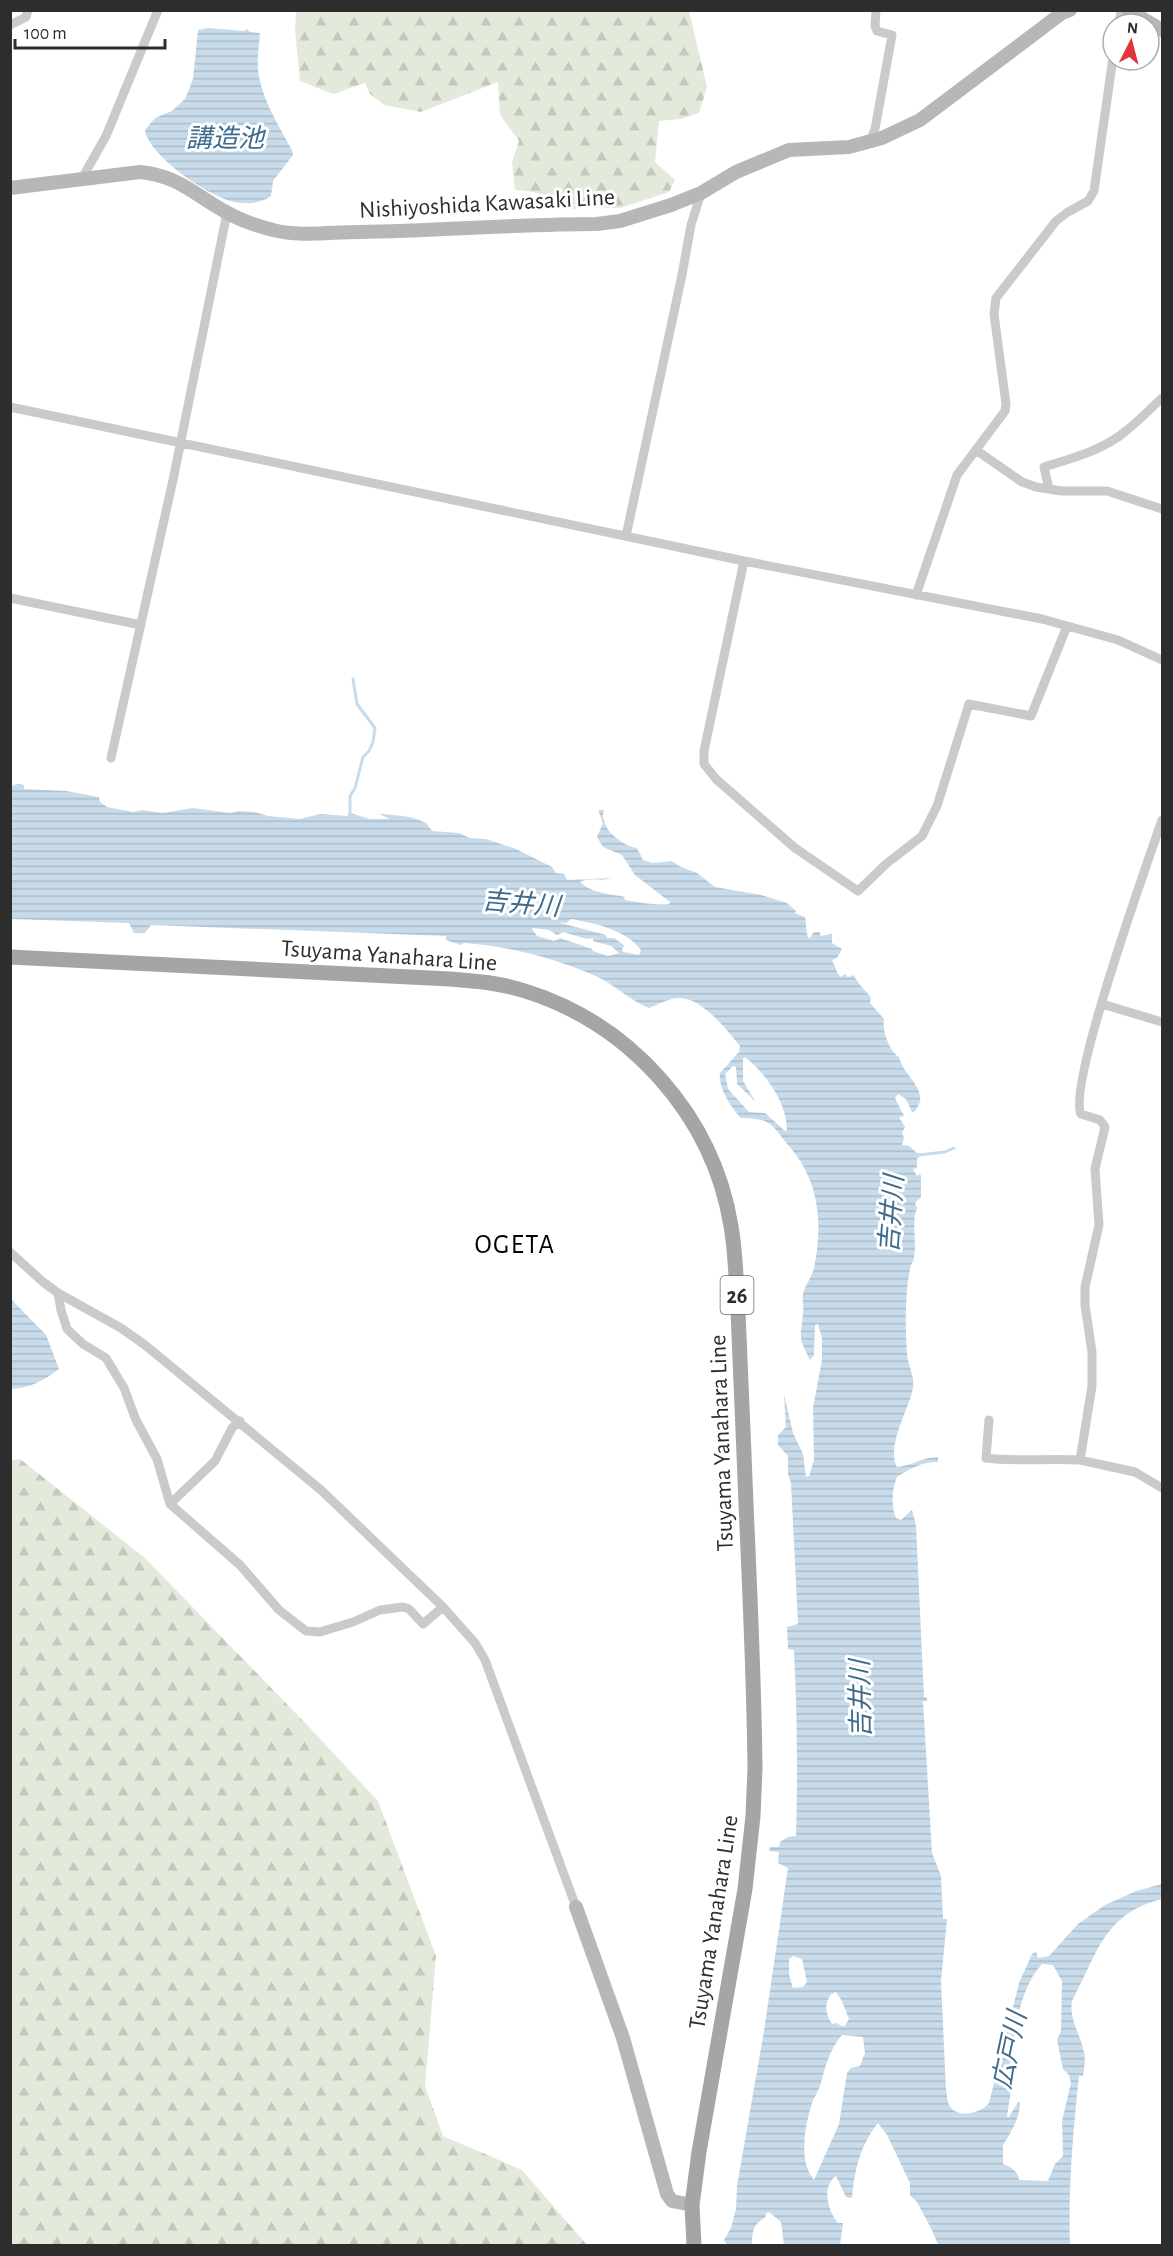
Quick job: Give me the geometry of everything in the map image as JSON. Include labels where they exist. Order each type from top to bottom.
[{"type":"main road","name":"Nishiyoshida Kawasaki Line","points":[[10,188],[140,172],[160,174],[178,181],[227,213],[274,231],[302,233],[392,232],[597,224],[621,221],[701,193],[736,172],[789,150],[825,149],[870,141],[894,133],[920,120],[1062,13],[1070,10]]},
{"type":"main road","points":[[1128,10],[1162,30]]},
{"type":"main road","name":"Tsuyama Yanahara Line","points":[[10,957],[450,979],[500,984],[525,991],[570,1009],[632,1050],[668,1088],[699,1132],[720,1179],[734,1248],[755,1769],[748,1871],[699,2152],[692,2205],[694,2246]]},
{"type":"main road","points":[[576,1907],[622,2038],[667,2194],[672,2201],[692,2205]]},
{"type":"street","points":[[10,25],[26,17],[28,10]]},
{"type":"street","points":[[84,180],[85,173],[106,136],[158,10]]},
{"type":"street","points":[[870,141],[892,35],[877,32],[876,10]]},
{"type":"street","points":[[916,595],[957,475],[1005,411],[994,314],[996,298],[1056,221],[1088,201],[1094,191],[1111,72]]},
{"type":"street","points":[[626,536],[691,225],[701,193]]},
{"type":"street","points":[[111,758],[227,213]]},
{"type":"street","points":[[1049,489],[1044,466],[1079,457],[1104,445],[1126,432],[1162,398]]},
{"type":"street","points":[[10,407],[1066,626],[1118,640],[1162,660]]},
{"type":"street","points":[[976,450],[1022,482],[1049,489],[1107,491],[1162,509]]},
{"type":"street","points":[[744,561],[704,751],[704,764],[716,779],[795,848],[858,891],[886,864],[922,836],[937,806],[969,704],[1031,716],[1066,626]]},
{"type":"street","points":[[10,598],[141,625]]},
{"type":"street","points":[[1080,1460],[1092,1386],[1092,1352],[1085,1305],[1085,1287],[1099,1225],[1095,1169],[1105,1127],[1100,1120],[1081,1114],[1078,1102],[1093,1034],[1138,886],[1162,820]]},
{"type":"street","points":[[1102,1004],[1162,1022]]},
{"type":"street","points":[[10,1252],[42,1282],[121,1328],[145,1345],[321,1490],[443,1607],[475,1643],[485,1660],[576,1907]]},
{"type":"street","points":[[58,1293],[67,1329],[83,1344],[106,1359],[124,1388],[136,1420],[157,1459],[170,1504],[240,1565],[279,1610],[306,1631],[320,1632],[380,1610],[403,1607],[409,1609],[423,1624],[443,1607]]},
{"type":"street","points":[[989,1420],[986,1458],[1026,1461],[1080,1460],[1135,1472],[1162,1488]]},
{"type":"street","points":[[170,1504],[214,1461],[232,1428],[240,1422]]},
{"type":"green space","points":[[296,11],[689,11],[707,87],[699,113],[681,119],[659,121],[655,162],[675,180],[669,192],[620,208],[567,210],[550,197],[515,190],[512,162],[519,141],[500,115],[498,82],[421,112],[384,105],[370,94],[365,83],[333,94],[300,81],[295,30]]},
{"type":"green space","points":[[20,1459],[145,1558],[378,1801],[436,1956],[425,2086],[443,2136],[522,2170],[587,2245],[11,2245],[10,1460]]},
{"type":"water","name":"講造池","points":[[208,28],[244,31],[247,29],[250,32],[260,33],[258,70],[260,80],[276,122],[293,155],[273,181],[271,196],[259,202],[240,203],[224,199],[196,184],[168,163],[149,140],[145,130],[155,118],[172,111],[185,99],[193,79],[198,30]]},
{"type":"water","points":[[18,784],[24,785],[24,789],[66,791],[99,797],[100,802],[107,807],[133,812],[142,810],[162,813],[193,808],[230,813],[255,812],[268,816],[300,819],[320,814],[347,816],[350,813],[370,819],[390,819],[379,814],[404,816],[426,823],[432,831],[459,833],[470,838],[486,839],[516,849],[552,867],[556,873],[564,874],[567,880],[611,878],[580,882],[595,891],[625,897],[624,899],[632,901],[669,904],[670,902],[635,875],[622,855],[603,847],[597,837],[603,823],[598,810],[604,810],[604,823],[608,829],[624,843],[637,848],[643,860],[653,863],[672,861],[697,873],[715,887],[761,895],[787,903],[796,911],[795,913],[805,917],[809,939],[814,932],[820,932],[820,936],[832,934],[832,943],[842,949],[837,958],[832,960],[838,974],[841,977],[845,974],[848,977],[854,975],[871,998],[870,1003],[884,1019],[884,1029],[889,1045],[899,1057],[919,1091],[920,1097],[914,1112],[906,1099],[898,1094],[895,1098],[904,1116],[899,1117],[905,1127],[902,1133],[904,1138],[902,1145],[909,1146],[917,1153],[923,1153],[917,1159],[917,1168],[913,1169],[917,1176],[920,1174],[921,1176],[921,1197],[915,1203],[917,1208],[914,1219],[915,1251],[909,1274],[906,1308],[907,1356],[913,1388],[896,1438],[894,1458],[897,1467],[932,1457],[938,1457],[938,1462],[917,1466],[897,1477],[893,1503],[896,1518],[901,1520],[912,1510],[916,1525],[924,1697],[927,1698],[927,1701],[923,1701],[932,1853],[941,1876],[943,1919],[947,1919],[941,1981],[946,2090],[948,2103],[953,2110],[964,2114],[975,2112],[989,2103],[1019,1983],[1032,1954],[1036,1952],[1038,1958],[1049,1956],[1078,1924],[1105,1905],[1136,1891],[1162,1884],[1162,1899],[1142,1906],[1114,1925],[1096,1952],[1072,2001],[1072,2014],[1085,2061],[1083,2076],[1079,2076],[1073,2139],[1070,2245],[938,2245],[917,2202],[910,2195],[910,2183],[887,2135],[878,2123],[859,2158],[852,2198],[846,2197],[836,2176],[829,2186],[827,2193],[831,2212],[838,2223],[843,2223],[840,2245],[784,2245],[781,2222],[769,2212],[756,2226],[752,2245],[727,2245],[724,2240],[731,2228],[736,2209],[737,2186],[764,2031],[788,1868],[778,1863],[779,1852],[769,1851],[770,1847],[779,1847],[780,1842],[788,1837],[796,1836],[795,1673],[794,1650],[788,1649],[787,1627],[798,1624],[791,1483],[788,1474],[788,1456],[778,1445],[778,1435],[786,1427],[784,1395],[793,1433],[803,1454],[806,1477],[809,1476],[814,1460],[813,1408],[822,1360],[822,1339],[818,1324],[815,1325],[814,1355],[810,1360],[801,1336],[803,1294],[812,1275],[817,1252],[818,1220],[813,1189],[799,1160],[774,1127],[765,1121],[741,1118],[726,1097],[721,1085],[720,1073],[739,1052],[740,1046],[714,1017],[690,1000],[673,999],[649,1008],[598,977],[566,965],[533,954],[498,947],[464,943],[461,945],[446,940],[446,936],[151,925],[145,933],[134,933],[129,923],[11,919],[11,786]],"holes":[[[571,919],[609,928],[627,937],[641,950],[639,955],[623,952],[622,948],[625,946],[614,938],[607,938],[606,935],[557,922],[566,923]],[[533,928],[549,930],[557,935],[563,932],[587,939],[593,938],[593,941],[611,946],[619,953],[608,956],[560,938],[554,941],[537,936]],[[745,1057],[774,1089],[783,1109],[787,1130],[785,1131],[765,1113],[749,1112],[728,1089],[725,1074],[733,1066],[736,1067],[737,1084],[755,1101],[743,1081],[743,1058]],[[793,1956],[802,1959],[807,1982],[803,1987],[793,1988],[789,1975],[789,1959]],[[1042,1964],[1053,1965],[1062,1981],[1061,2031],[1057,2040],[1063,2069],[1069,2075],[1071,2083],[1062,2121],[1063,2156],[1055,2164],[1048,2181],[1019,2180],[1014,2170],[1003,2164],[1003,2145],[1015,2123],[1020,2106],[1019,2101],[1008,2118],[1012,2084],[1009,2078],[1015,2034],[1027,1988]],[[836,1992],[849,2019],[844,2027],[836,2023],[832,2024],[826,2009],[831,1994]],[[842,2035],[863,2037],[865,2053],[860,2066],[851,2068],[847,2073],[839,2124],[814,2180],[809,2172],[804,2153],[805,2132],[812,2103],[834,2047]]]},
{"type":"water","points":[[10,1298],[46,1335],[59,1369],[36,1383],[11,1389]]},
{"type":"waterway","points":[[350,815],[350,796],[355,788],[363,757],[373,742],[375,728],[357,704],[353,679]]},
{"type":"waterway","points":[[919,1155],[945,1152],[954,1148]]},
{"type":"district","name":"OGETA","points":[[515,1244]]},
{"type":"water label","name":"吉井川","points":[[521,903]]},
{"type":"water label","name":"吉井川","points":[[891,1214]]},
{"type":"water label","name":"吉井川","points":[[860,1699]]},
{"type":"water label","name":"広戸川","points":[[1009,2050]]}]
